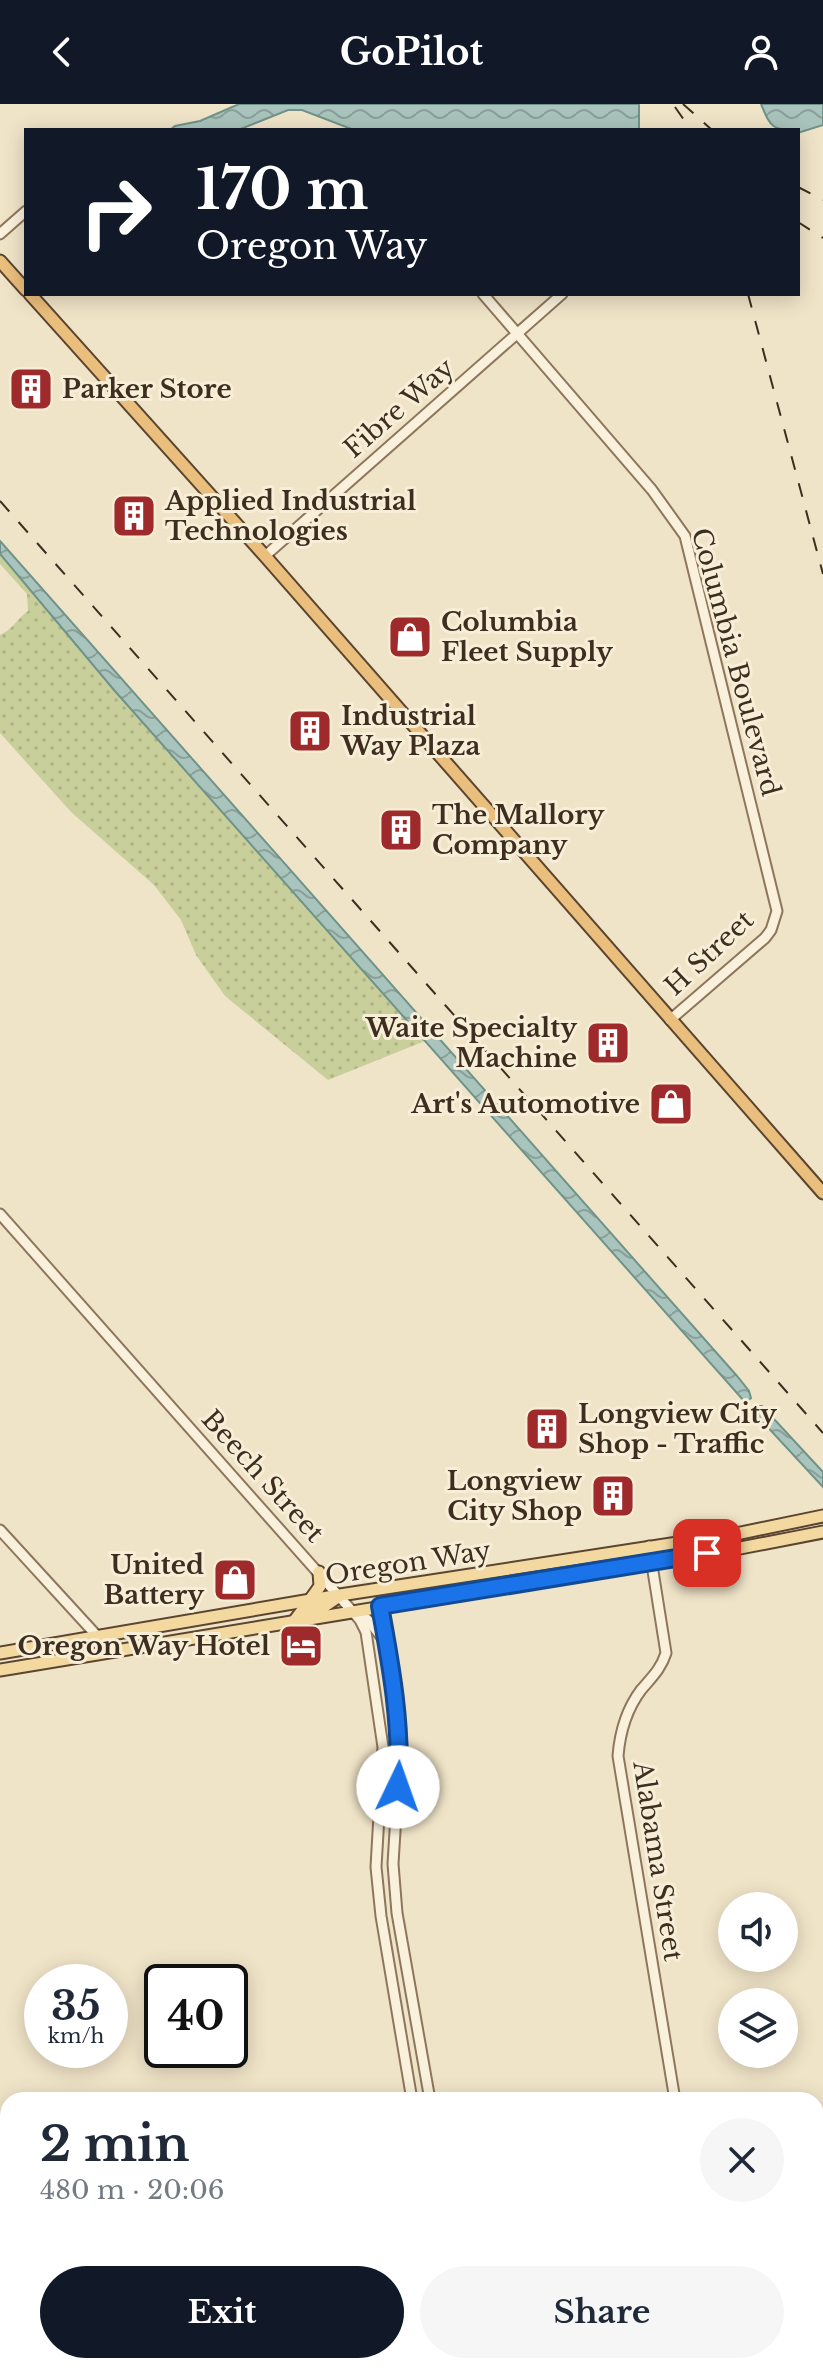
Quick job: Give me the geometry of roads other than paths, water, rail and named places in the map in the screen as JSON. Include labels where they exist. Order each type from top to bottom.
[{"type":"highway","points":[[0,261],[24,288]]},
{"type":"highway","points":[[32,296],[265,556],[823,1193]]},
{"type":"main road","name":"Oregon Way","points":[[0,1653],[340,1595],[736,1534],[823,1516]]},
{"type":"main road","name":"Oregon Way","points":[[0,1670],[823,1532]]},
{"type":"main road","points":[[310,1600],[320,1586],[319,1572]]},
{"type":"main road","points":[[295,1621],[301,1612],[322,1608],[340,1595]]},
{"type":"street","points":[[0,234],[24,213]]},
{"type":"street","name":"Columbia Boulevard","points":[[485,296],[652,490],[685,536],[773,888],[776,917]]},
{"type":"street","name":"Fibre Way","points":[[265,556],[560,296]]},
{"type":"street","name":"H Street","points":[[670,1020],[765,938],[776,917]]},
{"type":"street","name":"Beech Street","points":[[0,1214],[355,1611],[366,1632],[383,1747],[376,1867],[381,1916],[411,2092]]},
{"type":"street","points":[[0,1530],[5,1543],[98,1637]]},
{"type":"street","name":"Alabama Street","points":[[649,1546],[666,1653],[662,1666],[631,1705],[619,1737],[618,1756],[674,2092]]},
{"type":"street","points":[[380,1606],[400,1750],[393,1864],[397,1913],[429,2092]]},
{"type":"street","points":[[355,1611],[373,1625],[386,1642]]},
{"type":"water","points":[[239,104],[639,104],[639,128],[349,128],[302,110],[288,110],[243,128],[172,128],[200,121]]},
{"type":"water","points":[[761,104],[823,104],[823,125],[800,132],[800,128],[778,128],[770,123]]},
{"type":"water","points":[[0,541],[737,1376],[749,1391],[751,1398],[748,1401],[744,1401],[114,690],[0,554]]},
{"type":"water","points":[[762,1406],[823,1472],[823,1487],[761,1420],[755,1409]]},
{"type":"railway","points":[[683,104],[710,128]]},
{"type":"railway","points":[[675,107],[690,128]]},
{"type":"railway","points":[[800,188],[823,200]]},
{"type":"railway","points":[[800,223],[823,238]]},
{"type":"railway","points":[[749,296],[823,574]]},
{"type":"railway","points":[[0,501],[823,1433]]},
{"type":"place","name":"Parker Store","points":[[31,389]]},
{"type":"place","name":"Applied Industrial Technologies","points":[[134,516]]},
{"type":"place","name":"Columbia Fleet Supply","points":[[410,637]]},
{"type":"place","name":"Industrial Way Plaza","points":[[310,731]]},
{"type":"place","name":"The Mallory Company","points":[[401,830]]},
{"type":"place","name":"Waite Specialty Machine","points":[[608,1043]]},
{"type":"place","name":"Art's Automotive","points":[[671,1104]]},
{"type":"place","name":"Longview City Shop - Traffic","points":[[547,1429]]},
{"type":"place","name":"Longview City Shop","points":[[613,1496]]},
{"type":"place","name":"United Battery","points":[[235,1580]]},
{"type":"place","name":"Oregon Way Hotel","points":[[301,1646]]}]
